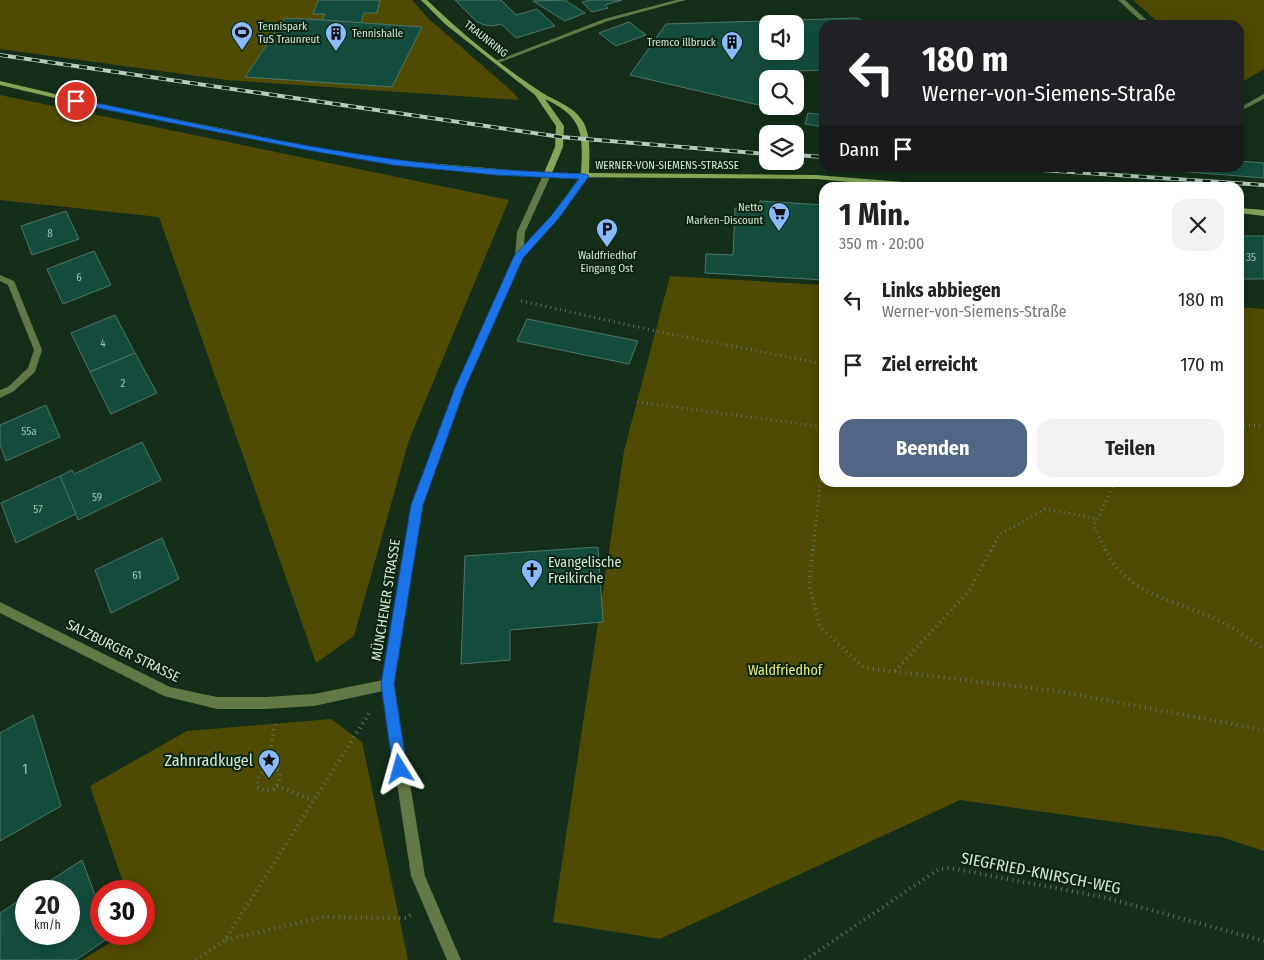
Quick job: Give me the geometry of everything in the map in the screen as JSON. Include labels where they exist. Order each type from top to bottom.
[{"type":"street","name":"TRAUNRING","points":[[424,0],[447,23],[496,62],[537,93],[561,104],[579,121],[586,139],[585,176]]},
{"type":"street","points":[[496,62],[606,20],[683,0]]},
{"type":"street","points":[[1121,0],[1143,20]]},
{"type":"street","name":"WERNER-VON-SIEMENS-STRASSE","points":[[0,83],[76,101],[393,162],[547,175],[816,177],[878,182]]},
{"type":"street","name":"TRAUNRING","points":[[537,93],[560,126],[558,147],[547,175]]},
{"type":"street","points":[[1244,107],[1264,96]]},
{"type":"street","name":"MÜNCHENER STRASSE","points":[[519,256],[521,232],[547,175]]},
{"type":"street","name":"MÜNCHENER STRASSE","points":[[454,960],[418,876],[388,684],[417,505],[460,388],[519,256],[555,217],[585,176]]},
{"type":"street","points":[[1244,211],[1264,213]]},
{"type":"street","points":[[0,278],[11,283],[38,350],[32,370],[12,389],[0,394]]},
{"type":"street","name":"SALZBURGER STRASSE","points":[[0,608],[168,692],[217,703],[314,700],[388,684]]},
{"type":"path","points":[[501,296],[656,331],[819,363]]},
{"type":"path","points":[[637,402],[819,427]]},
{"type":"path","points":[[1244,425],[1264,426]]},
{"type":"path","points":[[820,487],[809,584],[820,627],[864,668],[1057,691],[1264,730]]},
{"type":"path","points":[[1114,487],[1094,526],[1112,561],[1144,591],[1226,624],[1264,650]]},
{"type":"path","points":[[895,671],[969,590],[999,535],[1045,509],[1098,519]]},
{"type":"path","points":[[225,940],[388,684]]},
{"type":"path","points":[[267,768],[278,702]]},
{"type":"path","points":[[267,768],[275,768],[280,772],[281,779],[277,786],[270,791],[263,791],[257,787],[256,780],[260,773],[267,768]]},
{"type":"path","points":[[277,786],[314,800]]},
{"type":"path","name":"SIEGFRIED-KNIRSCH-WEG","points":[[805,960],[939,870],[950,868],[1103,897],[1264,941]]},
{"type":"path","points":[[196,960],[225,940],[322,917],[406,918],[429,904]]},
{"type":"green space","name":"Tennispark TuS Traunreut","points":[[0,0],[412,0],[429,19],[514,93],[519,100],[226,80],[0,49]]},
{"type":"green space","points":[[1133,0],[1264,0],[1264,69],[1244,81],[1244,20],[1155,20]]},
{"type":"green space","points":[[0,95],[509,200],[409,440],[354,636],[316,663],[159,217],[0,200]]},
{"type":"green space","name":"Waldfriedhof","points":[[670,276],[819,285],[819,487],[1244,487],[1244,307],[1264,309],[1264,851],[1221,837],[960,800],[660,939],[553,922],[624,451]]},
{"type":"green space","points":[[331,719],[362,742],[408,960],[82,960],[106,945],[155,945],[155,880],[122,880],[90,786],[187,731]]},
{"type":"building","points":[[318,0],[380,0],[377,13],[364,13],[361,23],[322,20],[325,14],[313,14]]},
{"type":"building","points":[[455,0],[501,0],[516,15],[537,9],[555,26],[516,38],[501,24],[493,26],[477,22]]},
{"type":"building","points":[[565,0],[585,13],[565,21],[533,1]]},
{"type":"building","points":[[591,0],[622,0],[605,5],[608,8],[592,12],[582,2]]},
{"type":"building","name":"Tennishalle","points":[[285,18],[422,27],[392,87],[245,77]]},
{"type":"building","name":"Tremco illbruck","points":[[858,18],[861,20],[819,20],[819,70],[759,70],[759,105],[630,75],[666,24],[759,21],[759,60],[804,60],[804,20]]},
{"type":"building","points":[[629,22],[646,35],[616,46],[599,33]]},
{"type":"building","points":[[808,113],[819,114],[819,126],[805,124]]},
{"type":"building","points":[[1244,161],[1264,163],[1264,178],[1189,172],[1244,172]]},
{"type":"building","name":"Netto Marken-Discount","points":[[760,201],[819,205],[819,280],[705,273],[706,254],[733,255],[735,208],[759,209]]},
{"type":"building","points":[[66,211],[79,239],[32,255],[21,226]]},
{"type":"building","points":[[1244,236],[1264,236],[1264,279],[1244,279]]},
{"type":"building","points":[[94,251],[111,285],[63,304],[47,269]]},
{"type":"building","points":[[115,315],[135,353],[90,372],[71,333]]},
{"type":"building","points":[[527,319],[638,341],[629,364],[517,341]]},
{"type":"building","points":[[135,353],[157,393],[111,414],[90,372]]},
{"type":"building","points":[[46,405],[60,437],[6,461],[0,445],[0,425]]},
{"type":"building","points":[[142,442],[161,480],[78,520],[60,476],[72,470],[74,474]]},
{"type":"building","points":[[60,476],[76,514],[16,543],[1,503]]},
{"type":"building","points":[[162,538],[179,579],[111,613],[95,570]]},
{"type":"building","name":"Evangelische Freikirche","points":[[598,547],[603,622],[510,630],[510,660],[461,664],[465,556]]},
{"type":"building","points":[[33,715],[61,806],[0,841],[0,733]]},
{"type":"building","points":[[82,860],[90,881],[90,945],[98,945],[76,960],[0,960],[0,913],[15,903],[15,945],[80,945],[80,880],[51,880]]},
{"type":"railway","points":[[0,55],[561,137],[759,153]]},
{"type":"railway","points":[[804,156],[819,157]]},
{"type":"railway","points":[[1071,172],[1219,182]]},
{"type":"railway","points":[[1244,184],[1264,185]]},
{"type":"place","name":"Tennispark TuS Traunreut","points":[[242,51]]},
{"type":"place","name":"Tennishalle","points":[[336,52]]},
{"type":"place","name":"Tremco illbruck","points":[[732,61]]},
{"type":"place","name":"Netto Marken-Discount","points":[[779,232]]},
{"type":"place","name":"Waldfriedhof Eingang Ost","points":[[607,248]]},
{"type":"place","name":"Evangelische Freikirche","points":[[532,589]]},
{"type":"place","name":"Zahnradkugel","points":[[269,779]]},
{"type":"route","points":[[76,101],[307,148],[393,162],[496,172],[585,176],[555,217],[519,256],[460,388],[417,505],[388,684],[400,769]]}]
